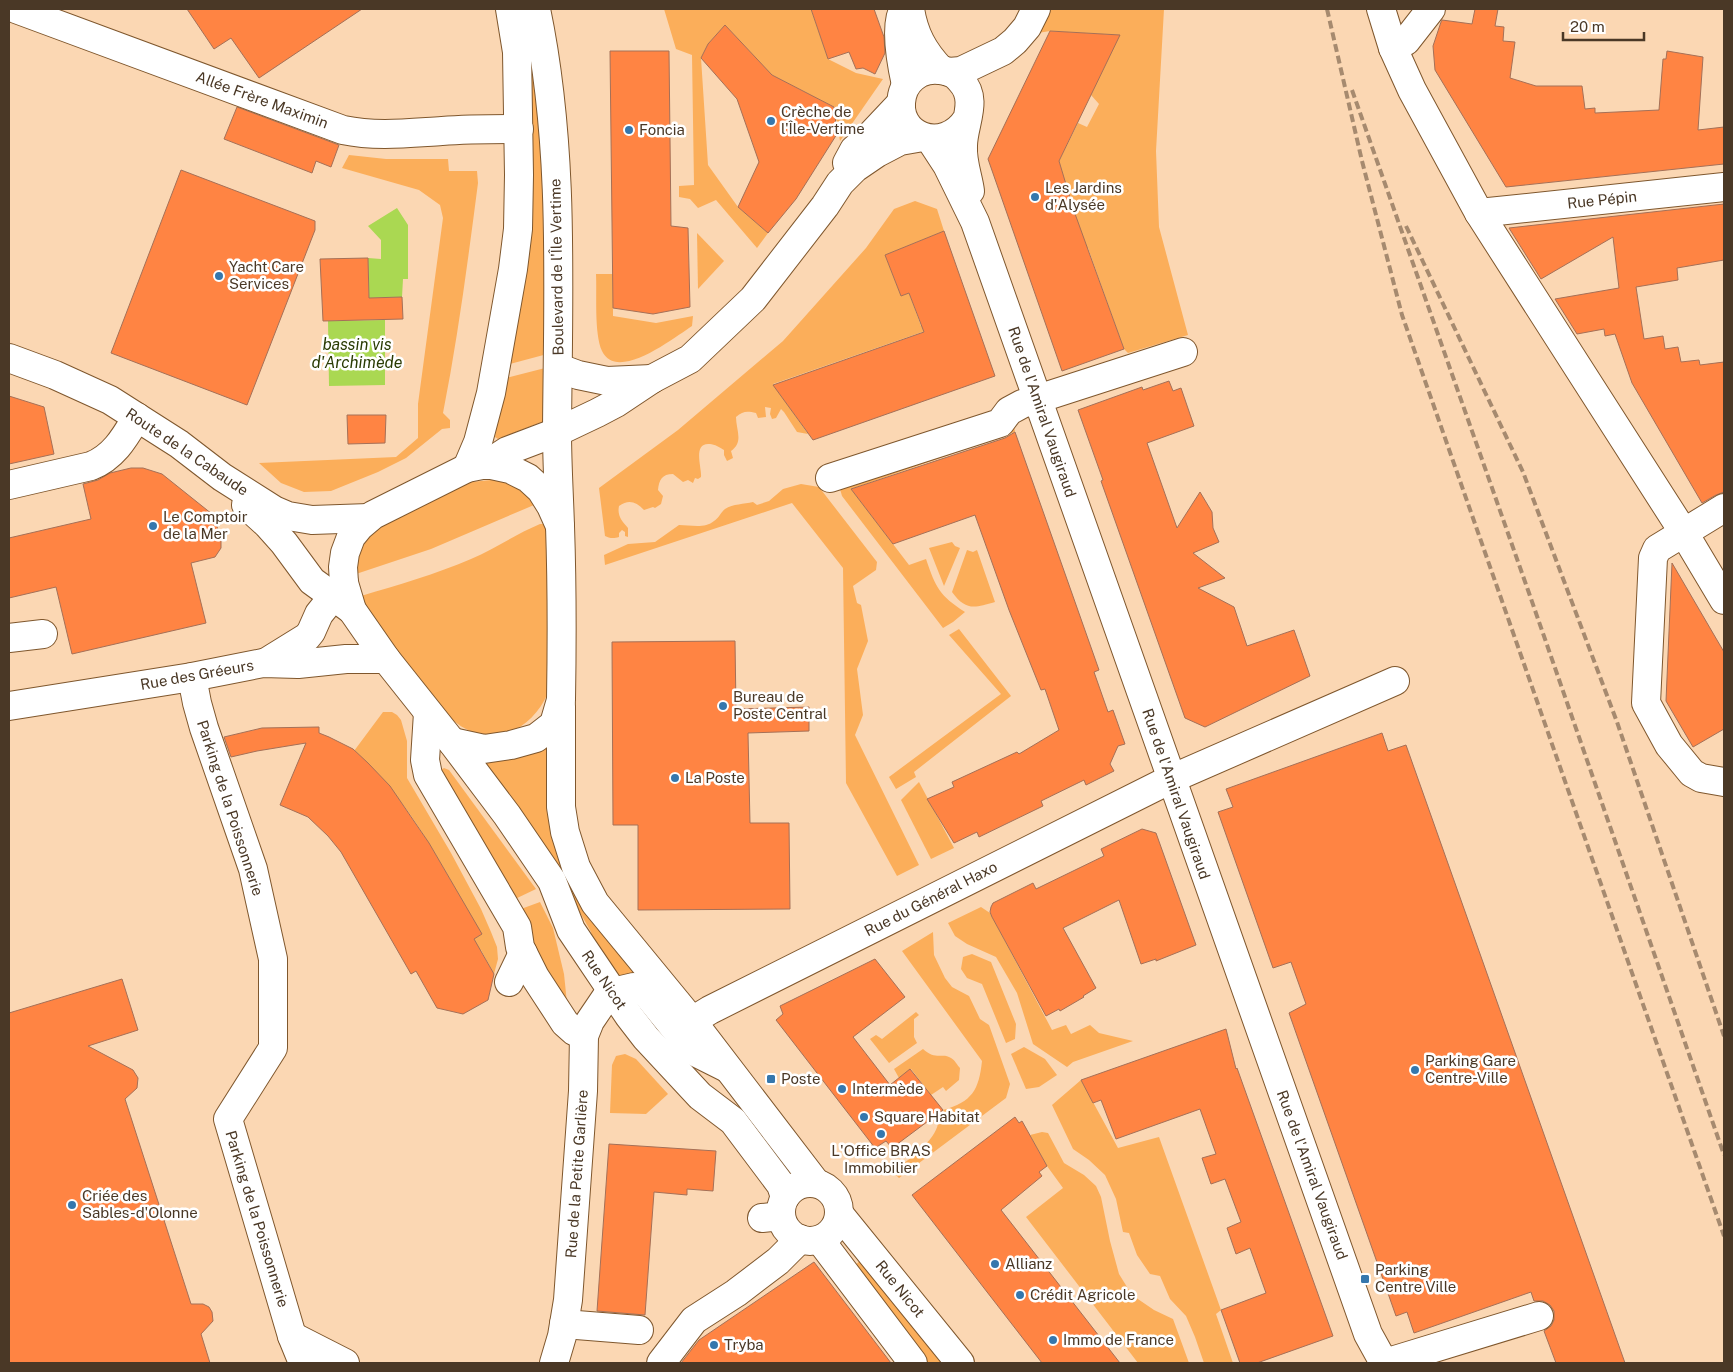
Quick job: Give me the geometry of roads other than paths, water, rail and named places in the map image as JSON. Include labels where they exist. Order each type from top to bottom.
[{"type":"street","name":"Allée Frère Maximin","points":[[16,9],[343,130],[361,134],[384,134],[475,129],[519,129]]},
{"type":"street","points":[[477,466],[478,442],[484,422],[513,269],[518,229],[519,129],[517,52],[510,9]]},
{"type":"street","name":"Boulevard de l'Île Vertime","points":[[536,9],[544,49],[554,135],[558,242],[559,368],[557,432],[560,526],[561,700]]},
{"type":"street","points":[[904,9],[899,28],[902,65],[902,114],[906,124],[914,132],[926,138]]},
{"type":"street","points":[[910,9],[913,28],[924,50],[945,71],[964,84],[969,93],[969,111]]},
{"type":"street","points":[[840,184],[849,158],[854,150],[868,138],[921,72],[930,70],[961,71],[1003,51],[1015,41],[1026,27],[1036,9]]},
{"type":"street","points":[[1381,9],[1393,48],[1412,90],[1479,213],[1684,533],[1724,600]]},
{"type":"street","points":[[1393,48],[1406,41],[1431,9]]},
{"type":"street","points":[[263,663],[307,637],[319,614],[343,597],[345,553],[351,538],[369,518],[507,451],[557,432],[616,403],[652,379],[690,359],[753,299],[840,184],[855,168],[877,153],[900,141],[926,138],[937,139],[952,136],[963,126],[981,81],[995,69],[1003,51]]},
{"type":"street","name":"Rue de l'Amiral Vaugiraud","points":[[969,111],[962,145],[963,161],[970,188],[975,222]]},
{"type":"street","name":"Rue de l'Amiral Vaugiraud","points":[[926,138],[947,164],[975,222],[1368,1334],[1384,1363]]},
{"type":"street","name":"Rue Pépin","points":[[1479,213],[1724,187]]},
{"type":"street","points":[[830,478],[1000,423],[1009,411],[1037,398],[1183,352]]},
{"type":"street","name":"Route de la Cabaude","points":[[9,358],[55,375],[110,400],[178,444],[222,478],[274,510],[288,516],[312,520],[369,518]]},
{"type":"street","points":[[559,368],[578,375],[608,381],[652,379]]},
{"type":"street","points":[[9,485],[101,462],[120,444],[137,417]]},
{"type":"street","points":[[477,466],[510,469],[528,478],[541,490],[560,526]]},
{"type":"street","name":"Rue Nicot","points":[[222,478],[284,543],[312,581],[343,597],[386,659],[452,742],[552,881],[571,930],[646,1038],[700,1096],[733,1121],[781,1185],[776,1210]]},
{"type":"street","points":[[1724,508],[1657,549],[1653,558],[1646,703],[1669,745],[1692,773],[1702,778],[1724,782]]},
{"type":"street","points":[[9,638],[43,634]]},
{"type":"street","name":"Rue des Gréeurs","points":[[9,706],[192,677],[263,663],[298,664],[346,659],[386,659]]},
{"type":"street","name":"Parking de la Poissonnerie","points":[[192,677],[214,726],[252,869],[273,959],[273,1048],[228,1119],[292,1336],[303,1363]]},
{"type":"street","name":"Rue du Général Haxo","points":[[692,1021],[710,1010],[1171,779],[1395,681]]},
{"type":"street","points":[[452,742],[484,749],[511,745],[536,738],[554,724],[561,700]]},
{"type":"street","points":[[561,700],[561,807],[565,832],[576,867],[595,903],[692,1021],[816,1184]]},
{"type":"street","points":[[428,713],[425,760],[428,775],[517,927],[520,947],[535,977],[556,1012],[572,1029],[584,1036]]},
{"type":"street","points":[[509,982],[523,953]]},
{"type":"street","points":[[611,990],[617,991],[634,987],[646,993],[693,1051],[727,1068]]},
{"type":"street","name":"Rue de la Petite Garlière","points":[[554,1363],[568,1300],[584,1036],[590,1021],[611,990]]},
{"type":"street","points":[[661,1363],[694,1320],[736,1293],[778,1261],[810,1240],[831,1233],[838,1222],[840,1215],[839,1206],[831,1191],[809,1183],[796,1187],[776,1210],[787,1230],[810,1240],[913,1363]]},
{"type":"street","name":"Rue Nicot","points":[[840,1215],[960,1363]]},
{"type":"street","points":[[1384,1363],[1539,1316]]},
{"type":"street","points":[[564,1324],[639,1330]]},
{"type":"street","points":[[292,1336],[345,1363]]},
{"type":"water","points":[[397,208],[408,225],[408,279],[403,279],[402,297],[369,298],[368,258],[381,259],[381,240],[368,226]]},
{"type":"water","name":"bassin vis d'Archimède","points":[[385,320],[385,385],[329,386],[328,321]]},
{"type":"railway","points":[[1327,9],[1362,161],[1402,315],[1724,1236]]},
{"type":"railway","points":[[1352,90],[1724,1155]]},
{"type":"railway","points":[[1406,226],[1523,472],[1617,722],[1724,1036]]},
{"type":"place","name":"Crèche de l'Île-Vertime","points":[[771,121]]},
{"type":"place","name":"Foncia","points":[[629,130]]},
{"type":"place","name":"Les Jardins d'Alysée","points":[[1035,197]]},
{"type":"place","name":"Yacht Care Services","points":[[219,276]]},
{"type":"place","name":"Le Comptoir de la Mer","points":[[153,526]]},
{"type":"place","name":"Bureau de Poste Central","points":[[723,706]]},
{"type":"place","name":"La Poste","points":[[675,778]]},
{"type":"place","name":"Parking Gare Centre-Ville","points":[[1415,1070]]},
{"type":"place","name":"Poste","points":[[771,1079]]},
{"type":"place","name":"Intermède","points":[[842,1089]]},
{"type":"place","name":"Square Habitat","points":[[864,1117]]},
{"type":"place","name":"L'Office BRAS Immobilier","points":[[881,1134]]},
{"type":"place","name":"Criée des Sables-d'Olonne","points":[[72,1205]]},
{"type":"place","name":"Allianz","points":[[995,1264]]},
{"type":"place","name":"Parking Centre Ville","points":[[1365,1279]]},
{"type":"place","name":"Crédit Agricole","points":[[1020,1295]]},
{"type":"place","name":"Immo de France","points":[[1053,1340]]},
{"type":"place","name":"Tryba","points":[[714,1345]]}]
